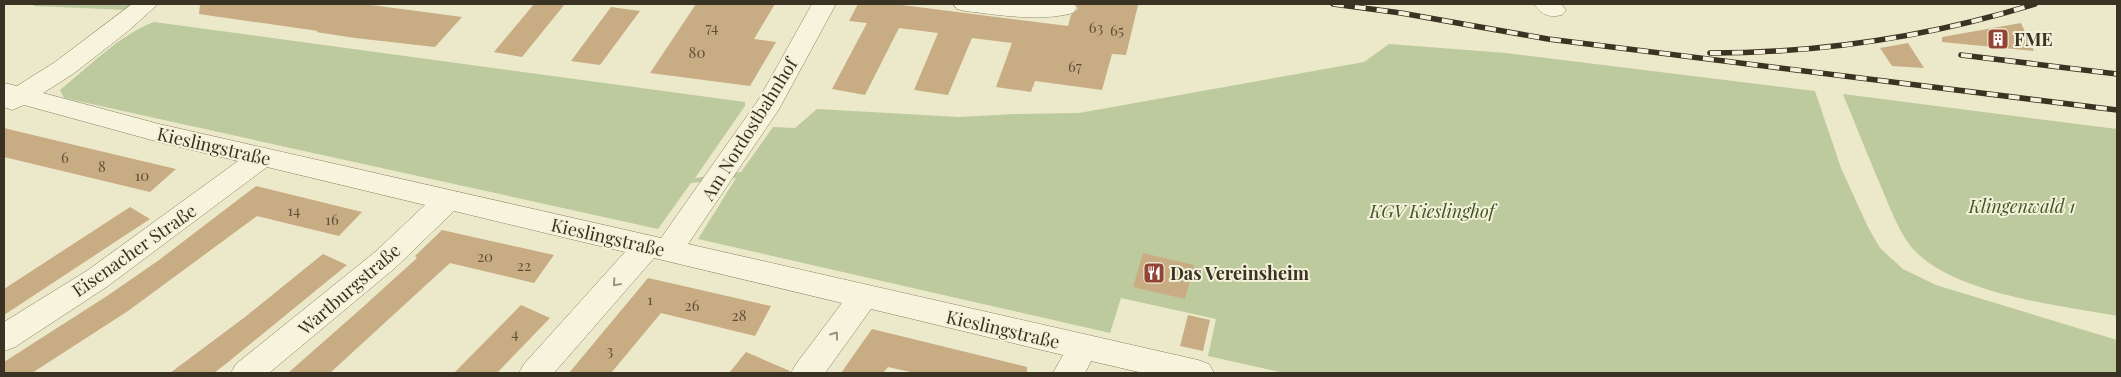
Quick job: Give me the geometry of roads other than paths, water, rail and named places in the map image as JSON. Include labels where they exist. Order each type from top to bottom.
[{"type":"street","points":[[9,98],[71,62],[119,27],[146,4]]},
{"type":"street","name":"Am Nordostbahnhof","points":[[535,373],[658,249],[770,103],[824,4]]},
{"type":"street","points":[[965,4],[1017,10],[1065,8]]},
{"type":"street","name":"Kieslingstraße","points":[[9,98],[863,296],[1076,360],[1198,373]]},
{"type":"street","name":"Eisenacher Straße","points":[[4,338],[98,278],[262,158]]},
{"type":"street","name":"Wartburgstraße","points":[[247,373],[384,260],[447,201]]},
{"type":"street","points":[[807,373],[863,296]]},
{"type":"railway","points":[[1333,4],[1401,13],[1548,39],[2117,110]]},
{"type":"railway","points":[[1710,53],[1793,50],[1874,41],[1955,26],[2035,4]]},
{"type":"railway","points":[[1961,55],[2117,74]]},
{"type":"place","name":"FME","points":[[1998,39]]},
{"type":"place","name":"Das Vereinsheim","points":[[1154,273]]},
{"type":"park label","name":"Klingenwald 1","points":[[2022,206]]},
{"type":"park label","name":"KGV Kieslinghof","points":[[1432,211]]}]
